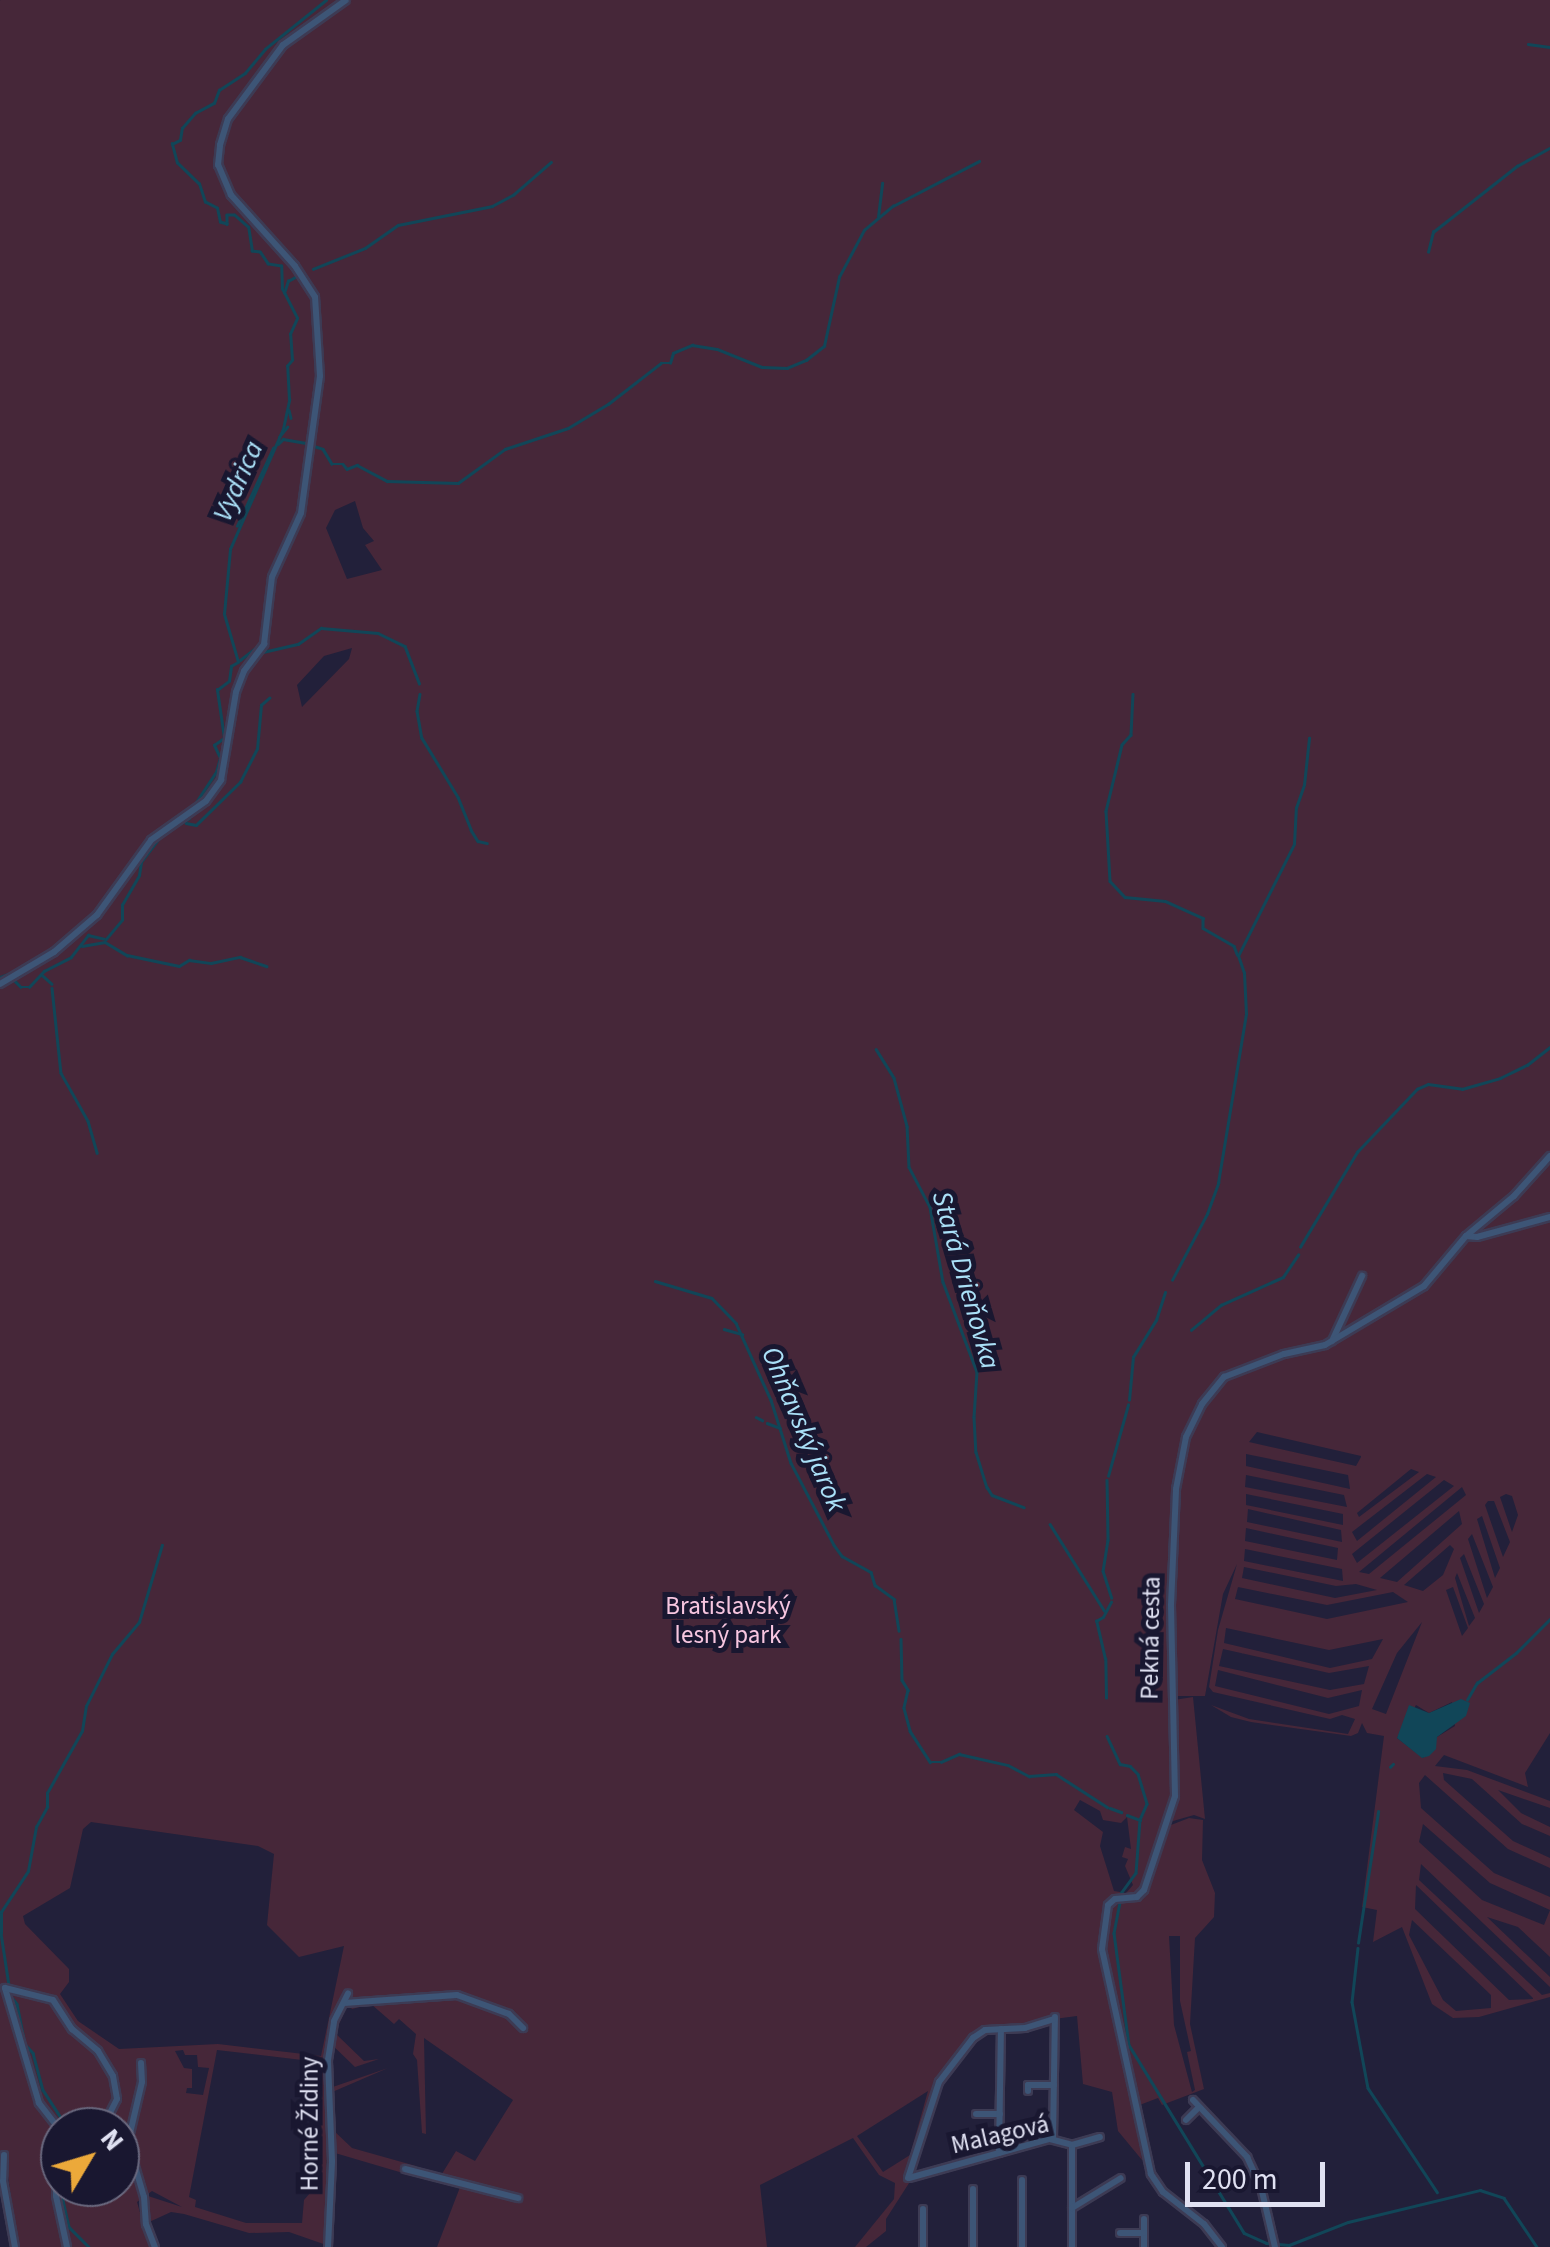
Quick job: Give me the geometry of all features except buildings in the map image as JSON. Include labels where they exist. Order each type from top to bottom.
[{"type":"street","points":[[0,984],[65,944],[97,915],[151,840],[212,794],[224,772],[236,692],[267,635],[271,584],[300,518],[320,402],[318,305],[295,266],[231,195],[218,158],[228,119],[275,55],[299,31],[346,0]]},
{"type":"street","name":"Pekná cesta","points":[[1222,2247],[1204,2224],[1162,2192],[1149,2168],[1103,1956],[1108,1905],[1139,1896],[1146,1886],[1174,1796],[1171,1605],[1176,1489],[1186,1437],[1202,1404],[1224,1377],[1284,1354],[1331,1342],[1424,1286],[1464,1239],[1514,1196],[1550,1156]]},
{"type":"street","points":[[1464,1239],[1550,1217]]},
{"type":"street","points":[[1331,1342],[1362,1276]]},
{"type":"street","points":[[42,2107],[5,1988],[53,2000],[72,2029],[98,2050],[115,2082],[116,2107]]},
{"type":"street","name":"Horné Židiny","points":[[328,2247],[332,2153],[328,2060],[334,2021],[348,1994]]},
{"type":"street","points":[[343,2004],[457,1995],[509,2014],[523,2028]]},
{"type":"street","points":[[999,2153],[1001,2029],[1055,2017],[1053,2139]]},
{"type":"street","name":"Malagová","points":[[1001,2029],[979,2033],[942,2076],[908,2178],[1053,2139],[1072,2145],[1100,2137]]},
{"type":"street","points":[[141,2063],[142,2082],[128,2142],[155,2247]]},
{"type":"street","points":[[1028,2091],[1028,2085],[1054,2085]]},
{"type":"street","points":[[1186,2120],[1196,2104],[1247,2157],[1261,2187],[1273,2243]]},
{"type":"street","points":[[976,2114],[1000,2114]]},
{"type":"street","points":[[1072,2145],[1072,2247]]},
{"type":"street","points":[[4,2155],[3,2181],[15,2247]]},
{"type":"street","points":[[405,2170],[518,2198]]},
{"type":"street","points":[[1072,2208],[1122,2178]]},
{"type":"street","points":[[1022,2180],[1022,2247]]},
{"type":"street","points":[[973,2189],[973,2247]]},
{"type":"street","points":[[58,2207],[67,2247]]},
{"type":"street","points":[[923,2210],[923,2247]]},
{"type":"street","points":[[1144,2219],[1144,2247]]},
{"type":"street","points":[[1120,2233],[1144,2232]]},
{"type":"green space","name":"Bratislavský lesný park","points":[[0,0],[1550,0],[1550,1733],[1525,1773],[1528,1787],[1444,1755],[1435,1766],[1467,1770],[1550,1801],[1550,1808],[1498,1790],[1521,1813],[1550,1827],[1550,1836],[1522,1824],[1472,1779],[1443,1773],[1444,1780],[1513,1841],[1550,1858],[1550,1868],[1508,1849],[1425,1775],[1419,1783],[1421,1808],[1494,1873],[1550,1897],[1550,1910],[1550,1957],[1518,1927],[1487,1917],[1550,1977],[1550,1987],[1421,1864],[1419,1880],[1542,1995],[1550,1993],[1550,1997],[1479,2017],[1453,2018],[1432,2004],[1402,1927],[1373,1942],[1377,1910],[1362,1907],[1384,1736],[1367,1733],[1362,1723],[1358,1733],[1351,1736],[1251,1722],[1231,1717],[1211,1705],[1249,1719],[1348,1734],[1355,1719],[1342,1715],[1330,1719],[1213,1692],[1209,1687],[1218,1630],[1237,1564],[1223,1594],[1205,1696],[1173,1696],[1176,1554],[1169,1598],[1171,1794],[1147,1891],[1171,1825],[1189,1818],[1203,1820],[1202,1860],[1215,1893],[1214,1917],[1195,1938],[1190,2024],[1204,2089],[1162,2105],[1158,2098],[1137,2106],[1142,2160],[1118,2131],[1112,2092],[1083,2084],[1077,2016],[977,2029],[938,2076],[905,2180],[911,2180],[886,2219],[886,2231],[866,2247],[855,2247],[894,2199],[895,2183],[879,2175],[853,2138],[760,2185],[767,2247],[437,2247],[462,2182],[440,2177],[456,2151],[475,2161],[513,2100],[424,2038],[426,2134],[422,2133],[417,2060],[413,2054],[416,2034],[399,2019],[394,2024],[371,2004],[352,2009],[348,2004],[335,2033],[364,2061],[379,2059],[355,2067],[329,2042],[324,2090],[388,2068],[330,2093],[332,2129],[352,2148],[416,2166],[413,2176],[335,2153],[332,2247],[289,2232],[249,2233],[171,2212],[147,2223],[148,2196],[182,2207],[152,2191],[140,2200],[140,2107],[42,2104],[40,2207],[61,2207],[63,2215],[62,2207],[138,2207],[150,2247],[18,2247],[5,2155],[0,2155]],"holes":[[[355,501],[363,528],[374,541],[365,545],[382,570],[347,579],[326,528],[335,510]],[[352,648],[349,659],[302,707],[297,685],[324,656]],[[1257,1432],[1361,1456],[1356,1466],[1249,1442]],[[1246,1454],[1348,1475],[1350,1489],[1246,1466]],[[1411,1469],[1419,1472],[1359,1517],[1357,1513]],[[1427,1474],[1436,1477],[1357,1541],[1352,1532]],[[1246,1475],[1344,1495],[1347,1507],[1245,1487]],[[1444,1480],[1454,1486],[1357,1563],[1352,1554]],[[1462,1487],[1466,1495],[1369,1574],[1359,1572]],[[1246,1494],[1343,1514],[1343,1525],[1246,1505]],[[1512,1496],[1518,1515],[1512,1532],[1500,1497]],[[1488,1501],[1494,1501],[1510,1542],[1503,1557],[1485,1505]],[[1248,1509],[1341,1530],[1342,1542],[1247,1522]],[[1459,1511],[1462,1524],[1397,1582],[1380,1578]],[[1482,1516],[1500,1568],[1495,1578],[1477,1519]],[[1246,1528],[1338,1548],[1337,1560],[1245,1541]],[[1472,1534],[1493,1587],[1487,1598],[1468,1539]],[[1450,1545],[1454,1549],[1443,1575],[1423,1591],[1404,1585]],[[1245,1549],[1342,1569],[1343,1581],[1244,1561]],[[1464,1554],[1484,1604],[1479,1613],[1460,1558]],[[1244,1567],[1336,1586],[1356,1584],[1377,1590],[1335,1598],[1242,1578]],[[1457,1573],[1475,1618],[1469,1626],[1455,1578]],[[1238,1587],[1327,1605],[1393,1592],[1408,1602],[1327,1619],[1235,1599]],[[1453,1587],[1468,1628],[1462,1636],[1446,1590]],[[1422,1622],[1386,1714],[1372,1709],[1397,1653]],[[1226,1628],[1329,1650],[1383,1639],[1372,1659],[1330,1668],[1224,1643]],[[1223,1649],[1329,1673],[1369,1666],[1364,1684],[1330,1690],[1219,1666]],[[1218,1670],[1328,1698],[1362,1690],[1359,1706],[1329,1714],[1215,1686]],[[1452,1702],[1455,1726],[1437,1737],[1423,1758],[1397,1738],[1416,1705],[1429,1713]],[[1080,1800],[1100,1811],[1103,1820],[1121,1823],[1127,1817],[1131,1849],[1125,1847],[1122,1857],[1128,1859],[1125,1866],[1133,1885],[1126,1893],[1114,1891],[1100,1846],[1103,1832],[1074,1810]],[[91,1822],[258,1846],[274,1854],[267,1925],[299,1957],[344,1946],[321,2056],[218,2044],[119,2049],[78,2021],[60,1994],[69,1982],[69,1969],[25,1924],[23,1916],[70,1888],[83,1829]],[[1423,1824],[1490,1883],[1550,1910],[1544,1925],[1482,1900],[1419,1842]],[[1416,1885],[1533,1998],[1509,2000],[1415,1909]],[[1412,1920],[1491,1995],[1491,2008],[1456,2011],[1443,2000],[1409,1935]],[[1169,1936],[1180,1936],[1180,2001],[1195,2090],[1192,2092],[1174,2025]],[[217,2050],[319,2062],[322,2194],[310,2193],[304,2200],[302,2223],[246,2223],[195,2207],[196,2200],[189,2197]],[[175,2051],[197,2055],[198,2067],[209,2068],[203,2095],[186,2093],[187,2088],[192,2088],[192,2069],[184,2068]],[[928,2091],[910,2155],[883,2172],[857,2136]]]},
{"type":"green space","points":[[1193,1697],[1205,1819],[1194,1815],[1173,1821],[1174,1700]]},
{"type":"water","points":[[1461,1699],[1470,1703],[1466,1716],[1437,1737],[1436,1749],[1429,1756],[1422,1758],[1397,1738],[1409,1705],[1429,1713]]},
{"type":"waterway","name":"Vydrica","points":[[191,810],[216,772],[220,758],[214,745],[224,738],[217,690],[229,681],[231,666],[238,662],[224,614],[230,549],[283,429],[289,400],[287,366],[292,360],[290,334],[297,318],[282,289],[281,266],[268,264],[260,252],[252,251],[248,227],[234,215],[227,215],[227,224],[220,222],[217,208],[205,202],[199,184],[177,163],[172,144],[180,140],[182,128],[195,113],[214,103],[219,90],[245,73],[265,49],[326,0]]},
{"type":"waterway","points":[[1528,44],[1550,47]]},
{"type":"waterway","points":[[1428,252],[1433,232],[1517,166],[1550,148]]},
{"type":"waterway","points":[[314,446],[323,449],[332,464],[343,464],[347,469],[357,465],[387,481],[458,483],[505,449],[568,428],[608,404],[661,363],[670,363],[673,353],[692,345],[717,349],[762,367],[787,368],[806,360],[824,346],[839,277],[864,230],[893,206],[979,161]]},
{"type":"waterway","points":[[313,269],[365,248],[398,225],[492,206],[513,195],[551,162]]},
{"type":"waterway","points":[[878,217],[882,183]]},
{"type":"waterway","points":[[284,293],[288,281],[297,276]]},
{"type":"waterway","name":"Vydrica","points":[[289,410],[291,418]]},
{"type":"waterway","name":"Vydrica","points":[[279,437],[287,427]]},
{"type":"waterway","points":[[278,444],[283,439],[306,443]]},
{"type":"waterway","name":"Vydrica","points":[[237,526],[273,448]]},
{"type":"waterway","points":[[263,652],[298,644],[321,628],[378,633],[405,646],[419,683]]},
{"type":"waterway","points":[[240,660],[254,649]]},
{"type":"waterway","points":[[420,694],[417,711],[422,738],[458,797],[471,830],[478,841],[487,843]]},
{"type":"waterway","points":[[1133,694],[1131,735],[1122,745],[1106,811],[1110,881],[1125,897],[1165,901],[1203,918],[1203,928],[1234,946],[1237,954]]},
{"type":"waterway","points":[[186,823],[196,825],[240,782],[257,749],[261,705],[269,698]]},
{"type":"waterway","points":[[1172,1280],[1207,1214],[1218,1183],[1246,1014],[1244,973],[1238,956],[1294,844],[1296,808],[1304,785],[1309,738]]},
{"type":"waterway","name":"Vydrica","points":[[171,829],[189,818]]},
{"type":"waterway","name":"Vydrica","points":[[0,977],[8,974],[21,987],[29,987],[44,971],[71,957],[88,935],[106,939],[122,920],[122,905],[139,875],[141,862],[160,837]]},
{"type":"waterway","points":[[82,946],[105,942],[127,955],[179,966],[189,960],[211,963],[240,957],[266,966]]},
{"type":"waterway","points":[[42,975],[52,984]]},
{"type":"waterway","points":[[52,988],[61,1073],[88,1121],[97,1153]]},
{"type":"waterway","points":[[1300,1247],[1357,1152],[1417,1089],[1428,1084],[1462,1089],[1500,1078],[1527,1065],[1550,1047]]},
{"type":"waterway","name":"Stará Drieňovka","points":[[876,1049],[894,1078],[907,1126],[909,1167],[930,1207],[943,1282],[977,1372],[976,1452],[987,1487],[992,1495],[1024,1507]]},
{"type":"waterway","points":[[1191,1330],[1221,1305],[1283,1277],[1298,1255]]},
{"type":"waterway","name":"Ohňavský jarok","points":[[655,1281],[712,1298],[736,1323],[771,1400],[791,1463],[834,1545],[842,1556],[871,1572],[875,1585],[894,1599],[899,1631]]},
{"type":"waterway","points":[[1129,1400],[1133,1357],[1156,1320],[1165,1292]]},
{"type":"waterway","name":"Ohňavský jarok","points":[[724,1329],[742,1334]]},
{"type":"waterway","points":[[1108,1476],[1128,1405]]},
{"type":"waterway","points":[[756,1417],[762,1420]]},
{"type":"waterway","points":[[767,1423],[780,1428]]},
{"type":"waterway","points":[[1107,1480],[1108,1540],[1103,1571],[1112,1598]]},
{"type":"waterway","name":"Stará Drieňovka","points":[[1050,1524],[1104,1610]]},
{"type":"waterway","points":[[1,1933],[1,1912],[28,1871],[36,1827],[47,1807],[47,1793],[82,1731],[86,1706],[112,1654],[139,1622],[162,1545]]},
{"type":"waterway","points":[[1106,1698],[1105,1659],[1096,1621],[1103,1617],[1111,1602]]},
{"type":"waterway","points":[[1467,1700],[1477,1683],[1516,1653],[1550,1619]]},
{"type":"waterway","name":"Ohňavský jarok","points":[[901,1639],[902,1680],[908,1690],[904,1708],[910,1731],[930,1762],[959,1754],[1008,1765],[1029,1776],[1056,1774],[1107,1807]]},
{"type":"waterway","points":[[1107,1736],[1120,1764],[1130,1766],[1138,1774],[1147,1804],[1140,1820],[1136,1873],[1122,1892],[1114,1933],[1129,2045],[1244,2233],[1266,2243],[1289,2245],[1348,2222],[1480,2190],[1504,2198],[1537,2247]]},
{"type":"waterway","points":[[1390,1767],[1393,1764]]},
{"type":"waterway","name":"Ohňavský jarok","points":[[1110,1808],[1121,1812]]},
{"type":"waterway","points":[[1358,1943],[1378,1812]]},
{"type":"waterway","name":"Ohňavský jarok","points":[[1127,1815],[1140,1820]]},
{"type":"waterway","points":[[1,1933],[9,1985]]},
{"type":"waterway","points":[[1358,1948],[1352,2002],[1368,2088],[1437,2192]]},
{"type":"waterway","points":[[10,1995],[17,2004],[25,2044],[33,2053],[43,2090],[54,2107]]},
{"type":"waterway","points":[[327,2204],[328,2150]]},
{"type":"waterway","points":[[64,2207],[69,2227],[89,2247]]},
{"type":"waterway","points":[[324,2247],[326,2217]]}]
